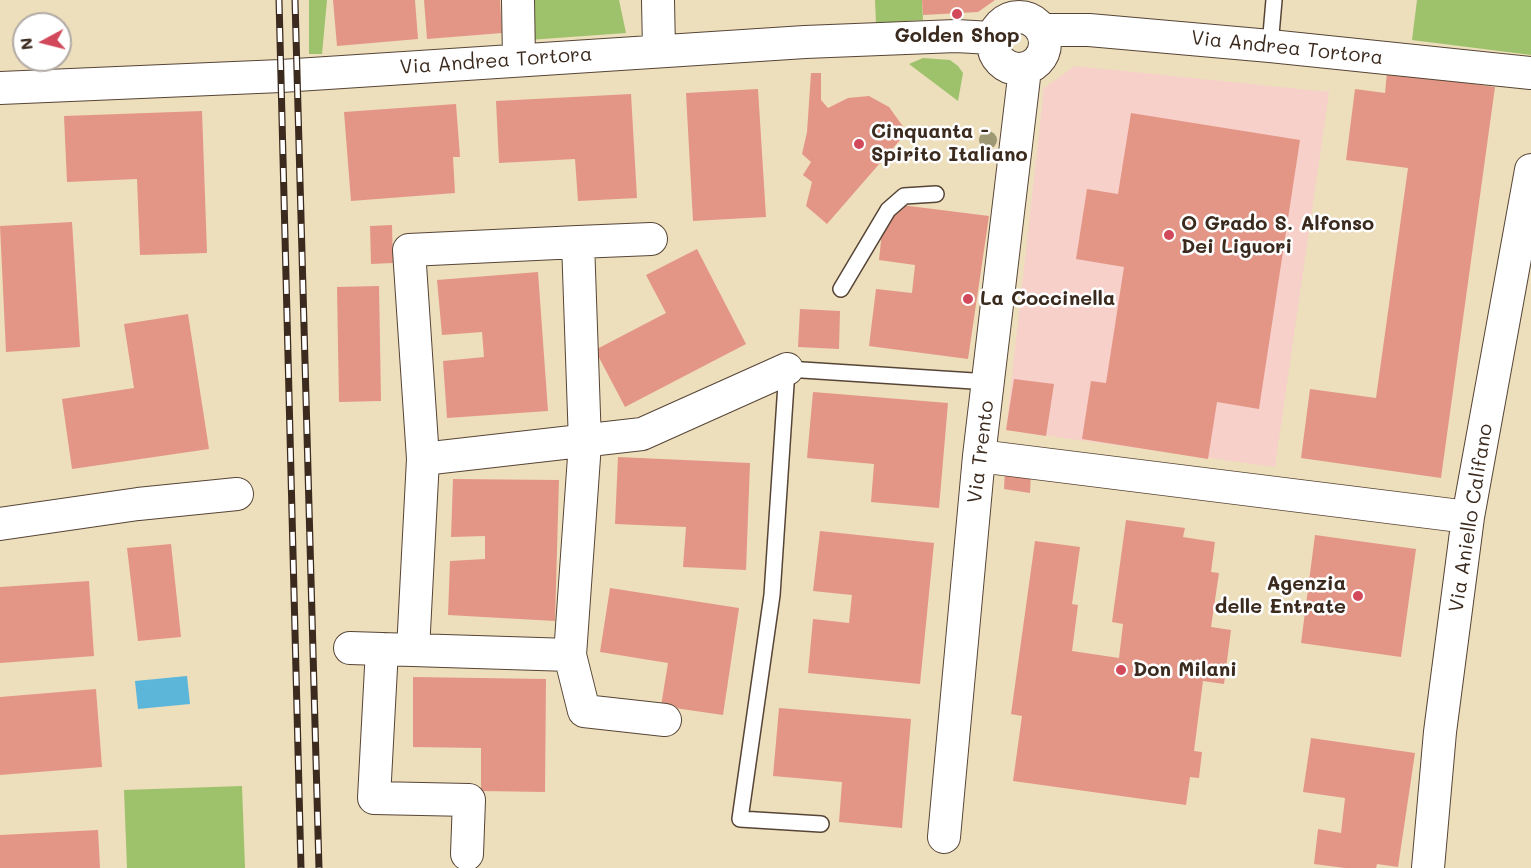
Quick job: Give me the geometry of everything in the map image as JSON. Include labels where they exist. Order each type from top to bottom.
[{"type":"street","points":[[518,0],[519,60]]},
{"type":"street","points":[[658,0],[659,50]]},
{"type":"street","points":[[1033,16],[1045,38],[1043,54],[1033,66],[1025,69],[1008,67],[1001,62],[993,47],[992,38],[1001,23],[1008,18],[1033,16]]},
{"type":"street","name":"Via Andrea Tortora","points":[[1033,16],[1089,30],[1270,46],[1531,74]]},
{"type":"street","name":"Via Andrea Tortora","points":[[0,88],[280,76],[659,50],[933,37],[992,38]]},
{"type":"street","name":"Via Trento","points":[[944,837],[979,456],[1025,69]]},
{"type":"street","name":"Via Aniello Califano","points":[[1428,868],[1440,732],[1468,518],[1531,170]]},
{"type":"street","points":[[413,650],[423,459],[409,250],[651,239]]},
{"type":"street","points":[[578,242],[585,443],[570,655],[584,711],[665,720]]},
{"type":"street","points":[[423,459],[585,443],[642,434],[787,369]]},
{"type":"street","points":[[979,456],[1468,518]]},
{"type":"street","points":[[0,524],[127,505],[237,494]]},
{"type":"street","points":[[350,648],[570,655]]},
{"type":"street","points":[[382,649],[374,798],[469,801],[467,854]]},
{"type":"lane","points":[[1270,46],[1274,0]]},
{"type":"lane","points":[[842,289],[888,210],[904,196],[936,194]]},
{"type":"lane","points":[[821,824],[740,819],[772,595],[787,369],[989,382]]},
{"type":"shaded area","name":"O Grado S. Alfonso Dei Liguori","points":[[1075,66],[1329,92],[1275,467],[1006,430],[1044,88]]},
{"type":"green space","points":[[309,0],[327,0],[322,54],[309,54]]},
{"type":"green space","points":[[530,0],[619,0],[626,33],[529,40]]},
{"type":"green space","points":[[875,0],[922,0],[923,20],[876,23]]},
{"type":"green space","points":[[1417,0],[1531,0],[1531,55],[1412,40]]},
{"type":"green space","points":[[923,58],[950,60],[958,66],[963,73],[958,101],[909,64]]},
{"type":"green space","points":[[242,786],[245,868],[127,868],[124,790]]},
{"type":"water","points":[[187,676],[190,704],[138,709],[135,681]]},
{"type":"building","points":[[333,0],[415,0],[418,39],[337,46]]},
{"type":"building","points":[[424,0],[500,0],[502,33],[427,39]]},
{"type":"building","points":[[922,0],[995,0],[978,12],[923,15]]},
{"type":"building","points":[[1387,72],[1495,87],[1441,478],[1301,458],[1310,389],[1376,398],[1408,168],[1346,160],[1355,89],[1385,93]]},
{"type":"building","points":[[811,73],[821,73],[821,100],[828,108],[848,98],[869,96],[889,107],[907,132],[827,224],[806,206],[812,182],[803,175],[811,162],[802,154],[807,132]]},
{"type":"building","points":[[758,89],[766,217],[693,221],[686,93]]},
{"type":"building","points":[[631,94],[637,198],[578,201],[575,159],[499,163],[496,101]]},
{"type":"building","points":[[456,104],[460,157],[453,157],[455,193],[351,201],[344,112]]},
{"type":"building","points":[[202,111],[207,253],[140,255],[137,179],[67,182],[64,116]]},
{"type":"building","points":[[1131,113],[1300,140],[1259,409],[1217,402],[1208,459],[1082,439],[1091,381],[1106,383],[1124,267],[1076,259],[1087,189],[1118,194]]},
{"type":"building","points":[[885,203],[989,216],[968,359],[869,346],[876,289],[912,293],[915,265],[879,260]]},
{"type":"building","points":[[72,222],[80,347],[6,352],[0,226]]},
{"type":"building","points":[[392,225],[393,263],[371,264],[370,226]]},
{"type":"building","points":[[697,249],[746,344],[625,407],[595,350],[666,313],[646,275]]},
{"type":"building","points":[[538,272],[548,411],[447,418],[443,361],[484,357],[482,332],[442,335],[437,280]]},
{"type":"building","points":[[379,286],[381,401],[339,402],[337,287]]},
{"type":"building","points":[[800,309],[840,311],[839,349],[798,347]]},
{"type":"building","points":[[188,314],[209,449],[72,469],[62,399],[134,388],[124,324]]},
{"type":"building","points":[[1014,379],[1054,384],[1046,436],[1006,430]]},
{"type":"building","points":[[813,392],[948,403],[939,508],[871,502],[874,464],[807,458]]},
{"type":"building","points":[[618,457],[750,463],[746,570],[683,567],[686,527],[615,524]]},
{"type":"building","points":[[1005,470],[1031,472],[1030,493],[1004,489]]},
{"type":"building","points":[[453,479],[559,480],[555,621],[448,615],[450,561],[485,559],[485,536],[451,537]]},
{"type":"building","name":"Don Milani","points":[[1126,520],[1185,528],[1183,537],[1215,542],[1211,572],[1219,573],[1211,627],[1231,630],[1224,684],[1203,681],[1194,751],[1202,752],[1199,778],[1190,777],[1186,805],[1013,781],[1022,716],[1011,714],[1035,541],[1080,547],[1072,604],[1078,605],[1072,651],[1119,658],[1123,624],[1112,622]]},
{"type":"building","points":[[820,531],[934,543],[920,684],[808,673],[813,619],[849,623],[852,595],[813,591]]},
{"type":"building","name":"Agenzia delle Entrate","points":[[1315,535],[1416,549],[1401,657],[1301,643]]},
{"type":"building","points":[[171,544],[181,637],[138,641],[127,548]]},
{"type":"building","points":[[89,581],[94,656],[0,663],[0,587]]},
{"type":"building","points":[[610,588],[739,608],[723,715],[661,706],[668,663],[600,652]]},
{"type":"building","points":[[413,677],[546,679],[545,792],[481,791],[481,748],[413,747]]},
{"type":"building","points":[[96,689],[102,767],[0,775],[0,697]]},
{"type":"building","points":[[779,708],[911,719],[902,828],[839,822],[842,782],[773,776]]},
{"type":"building","points":[[1311,738],[1415,753],[1398,867],[1377,864],[1376,868],[1345,868],[1314,864],[1318,829],[1341,833],[1345,798],[1303,792]]},
{"type":"building","points":[[98,830],[100,868],[0,868],[0,835]]},
{"type":"railway","points":[[279,0],[301,868]]},
{"type":"railway","points":[[295,0],[319,868]]},
{"type":"place","name":"Golden Shop","points":[[957,14]]},
{"type":"place","name":"Cinquanta - Spirito Italiano","points":[[859,144]]},
{"type":"place","name":"O Grado S. Alfonso Dei Liguori","points":[[1169,235]]},
{"type":"place","name":"La Coccinella","points":[[968,299]]},
{"type":"place","name":"Agenzia delle Entrate","points":[[1358,596]]},
{"type":"place","name":"Don Milani","points":[[1121,670]]}]
